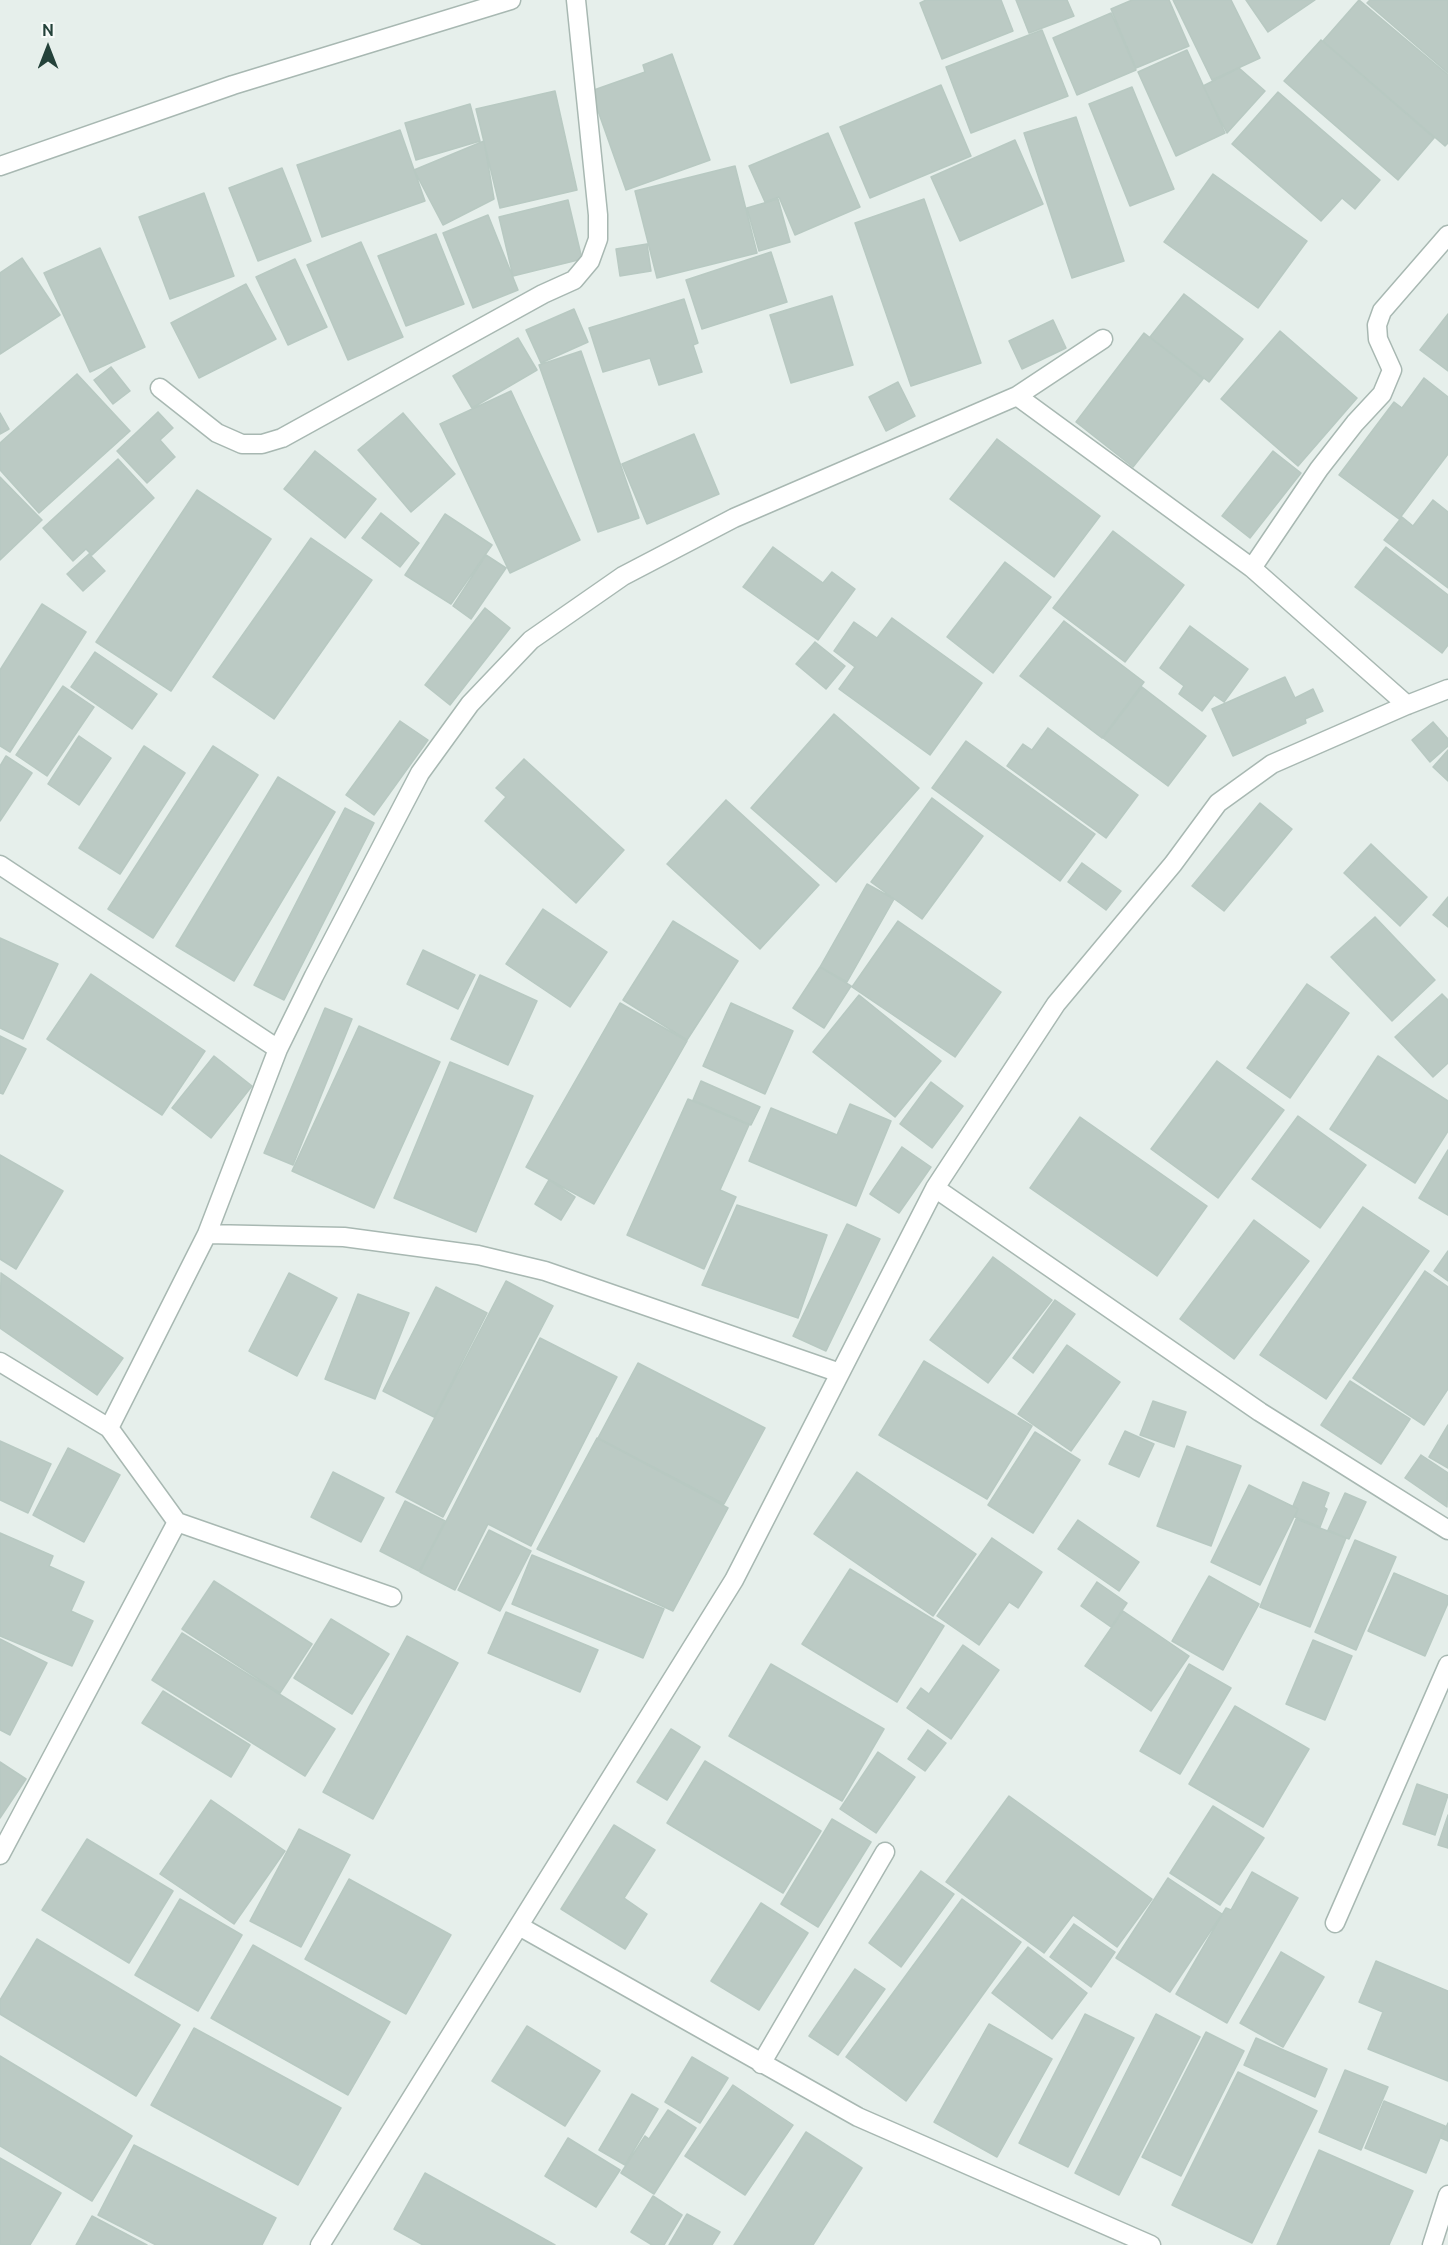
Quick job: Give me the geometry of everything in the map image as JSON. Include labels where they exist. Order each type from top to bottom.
[{"type":"street","points":[[0,166],[233,85],[511,0]]},
{"type":"street","points":[[160,388],[217,434],[242,444],[262,444],[282,438],[543,294],[574,280],[590,261],[598,238],[598,215],[576,0]]},
{"type":"street","points":[[1252,568],[1319,469],[1355,423],[1382,394],[1392,370],[1378,339],[1377,325],[1382,312],[1448,235]]},
{"type":"street","points":[[109,1428],[207,1233],[278,1049],[314,976],[420,774],[470,704],[531,640],[623,576],[734,518],[1017,396],[1103,339]]},
{"type":"street","points":[[1017,396],[1252,568],[1407,705]]},
{"type":"street","points":[[320,2245],[734,1580],[935,1188],[1056,1004],[1173,864],[1218,803],[1272,764],[1448,689]]},
{"type":"street","points":[[0,865],[278,1049]]},
{"type":"street","points":[[935,1188],[1260,1412],[1448,1530]]},
{"type":"street","points":[[207,1233],[345,1237],[478,1255],[545,1271],[840,1373]]},
{"type":"street","points":[[0,1362],[109,1428],[177,1522],[392,1597]]},
{"type":"street","points":[[0,1855],[177,1522]]},
{"type":"street","points":[[1335,1923],[1448,1665]]},
{"type":"street","points":[[761,2064],[885,1852]]},
{"type":"street","points":[[519,1926],[858,2117],[1151,2245]]},
{"type":"street","points":[[1432,2245],[1448,2195]]},
{"type":"building","points":[[926,0],[1001,0],[1013,31],[942,59],[920,3]]},
{"type":"building","points":[[1016,0],[1067,0],[1074,16],[1029,33]]},
{"type":"building","points":[[1132,0],[1169,0],[1189,46],[1136,68],[1111,9]]},
{"type":"building","points":[[1173,0],[1231,0],[1260,58],[1212,80]]},
{"type":"building","points":[[1246,0],[1315,0],[1268,32]]},
{"type":"building","points":[[1359,0],[1448,75],[1448,143],[1445,146],[1323,41]]},
{"type":"building","points":[[1370,0],[1448,0],[1448,73],[1367,3]]},
{"type":"building","points":[[1111,13],[1136,70],[1077,95],[1053,38]]},
{"type":"building","points":[[1042,30],[1068,96],[971,133],[946,67]]},
{"type":"building","points":[[1321,40],[1434,138],[1398,180],[1284,81]]},
{"type":"building","points":[[1187,50],[1225,133],[1176,156],[1138,72]]},
{"type":"building","points":[[672,54],[710,160],[626,190],[591,91],[645,72],[643,65]]},
{"type":"building","points":[[1239,68],[1265,91],[1227,133],[1203,86]]},
{"type":"building","points":[[941,85],[971,156],[870,198],[840,127]]},
{"type":"building","points":[[1132,87],[1174,189],[1130,206],[1089,104]]},
{"type":"building","points":[[555,91],[577,190],[500,208],[476,109]]},
{"type":"building","points":[[1278,92],[1380,180],[1355,209],[1342,198],[1321,221],[1232,144]]},
{"type":"building","points":[[470,104],[480,141],[416,160],[405,123]]},
{"type":"building","points":[[1076,117],[1124,261],[1072,278],[1024,133]]},
{"type":"building","points":[[400,130],[425,201],[322,237],[297,165]]},
{"type":"building","points":[[828,133],[860,207],[795,235],[779,197],[765,202],[749,166]]},
{"type":"building","points":[[1015,140],[1043,204],[960,241],[931,177]]},
{"type":"building","points":[[484,141],[494,199],[443,225],[414,170]]},
{"type":"building","points":[[735,166],[757,253],[657,278],[635,191]]},
{"type":"building","points":[[282,168],[311,241],[258,261],[229,188]]},
{"type":"building","points":[[1213,174],[1307,241],[1258,308],[1164,242]]},
{"type":"building","points":[[204,193],[234,276],[170,299],[139,217]]},
{"type":"building","points":[[778,199],[790,242],[759,251],[747,208]]},
{"type":"building","points":[[924,199],[981,363],[911,386],[855,223]]},
{"type":"building","points":[[568,200],[582,259],[513,276],[499,217]]},
{"type":"building","points":[[488,215],[518,290],[473,308],[443,233]]},
{"type":"building","points":[[436,234],[464,304],[406,326],[378,256]]},
{"type":"building","points":[[361,242],[403,337],[348,360],[307,265]]},
{"type":"building","points":[[647,244],[651,271],[620,276],[616,249]]},
{"type":"building","points":[[100,248],[145,347],[90,372],[44,273]]},
{"type":"building","points":[[771,252],[787,302],[702,329],[686,280]]},
{"type":"building","points":[[22,258],[60,315],[0,354],[0,273]]},
{"type":"building","points":[[295,259],[327,327],[288,345],[256,277]]},
{"type":"building","points":[[246,284],[276,339],[199,378],[171,323]]},
{"type":"building","points":[[1184,294],[1243,339],[1209,382],[1150,337]]},
{"type":"building","points":[[832,296],[853,365],[791,383],[770,315]]},
{"type":"building","points":[[684,299],[698,343],[693,345],[702,372],[659,385],[650,358],[603,372],[589,328]]},
{"type":"building","points":[[574,309],[588,342],[541,363],[526,330]]},
{"type":"building","points":[[1448,314],[1448,371],[1420,350]]},
{"type":"building","points":[[1053,320],[1066,348],[1022,369],[1009,341]]},
{"type":"building","points":[[1280,331],[1357,398],[1298,466],[1221,399]]},
{"type":"building","points":[[1144,333],[1203,379],[1133,467],[1076,422]]},
{"type":"building","points":[[518,338],[537,370],[472,408],[453,376]]},
{"type":"building","points":[[581,351],[639,518],[598,532],[539,365]]},
{"type":"building","points":[[111,367],[130,391],[113,404],[94,380]]},
{"type":"building","points":[[77,374],[130,431],[39,513],[0,470],[0,443]]},
{"type":"building","points":[[1424,378],[1448,397],[1448,454],[1399,519],[1339,475],[1394,402],[1402,408]]},
{"type":"building","points":[[898,382],[915,416],[886,431],[869,397]]},
{"type":"building","points":[[511,391],[580,540],[510,573],[440,424]]},
{"type":"building","points":[[158,412],[173,428],[160,440],[175,457],[147,483],[117,451]]},
{"type":"building","points":[[0,413],[9,429],[0,434]]},
{"type":"building","points":[[403,413],[455,474],[411,512],[358,450]]},
{"type":"building","points":[[694,434],[719,494],[647,524],[622,464]]},
{"type":"building","points":[[997,439],[1100,516],[1054,577],[950,499]]},
{"type":"building","points":[[315,451],[376,499],[345,538],[284,489]]},
{"type":"building","points":[[1273,451],[1301,473],[1250,538],[1222,516]]},
{"type":"building","points":[[118,459],[154,498],[92,555],[86,549],[73,561],[43,528]]},
{"type":"building","points":[[0,477],[42,520],[0,560]]},
{"type":"building","points":[[197,490],[271,539],[171,691],[96,642]]},
{"type":"building","points":[[1433,500],[1448,512],[1448,588],[1384,540],[1402,517],[1413,526]]},
{"type":"building","points":[[381,513],[419,543],[400,567],[362,538]]},
{"type":"building","points":[[445,514],[492,545],[451,604],[405,575]]},
{"type":"building","points":[[1113,531],[1184,585],[1125,662],[1053,608]]},
{"type":"building","points":[[311,538],[372,580],[274,719],[213,677]]},
{"type":"building","points":[[773,547],[823,583],[832,572],[855,589],[818,640],[743,587]]},
{"type":"building","points":[[1386,547],[1448,595],[1448,645],[1442,653],[1355,587]]},
{"type":"building","points":[[89,554],[105,571],[83,591],[67,574]]},
{"type":"building","points":[[486,555],[506,568],[471,619],[453,606]]},
{"type":"building","points":[[1005,562],[1051,597],[993,673],[947,637]]},
{"type":"building","points":[[42,604],[86,632],[10,752],[0,746],[0,670]]},
{"type":"building","points":[[485,608],[510,628],[450,705],[425,685]]},
{"type":"building","points":[[892,618],[982,683],[930,755],[839,689],[855,667],[834,651],[854,622],[877,638]]},
{"type":"building","points":[[1064,621],[1144,682],[1102,738],[1020,676]]},
{"type":"building","points":[[1190,626],[1248,669],[1224,702],[1214,695],[1202,711],[1179,694],[1184,686],[1160,668]]},
{"type":"building","points":[[815,642],[845,666],[826,689],[796,664]]},
{"type":"building","points":[[95,652],[157,694],[132,729],[71,687]]},
{"type":"building","points":[[1285,677],[1295,698],[1313,689],[1323,711],[1305,719],[1306,723],[1233,756],[1212,709]]},
{"type":"building","points":[[63,686],[94,707],[47,776],[16,755]]},
{"type":"building","points":[[1142,687],[1206,736],[1168,786],[1103,738]]},
{"type":"building","points":[[834,714],[919,788],[836,882],[751,808]]},
{"type":"building","points":[[400,721],[428,740],[374,815],[346,795]]},
{"type":"building","points":[[1433,722],[1448,739],[1448,746],[1430,762],[1412,740]]},
{"type":"building","points":[[1048,728],[1138,795],[1106,838],[1007,766],[1023,744],[1032,750]]},
{"type":"building","points":[[79,736],[111,758],[79,805],[48,784]]},
{"type":"building","points":[[966,741],[1095,834],[1060,881],[932,788]]},
{"type":"building","points":[[144,746],[185,773],[120,874],[79,848]]},
{"type":"building","points":[[213,746],[258,775],[153,938],[108,909]]},
{"type":"building","points":[[1448,750],[1448,781],[1433,767]]},
{"type":"building","points":[[6,756],[32,773],[0,821],[0,766]]},
{"type":"building","points":[[524,759],[624,850],[576,903],[485,821],[506,797],[496,788]]},
{"type":"building","points":[[278,777],[335,812],[234,981],[176,946]]},
{"type":"building","points":[[932,798],[983,836],[922,919],[871,882]]},
{"type":"building","points":[[726,800],[819,885],[760,949],[667,864]]},
{"type":"building","points":[[1260,803],[1292,829],[1224,911],[1192,886]]},
{"type":"building","points":[[345,808],[374,823],[284,1000],[254,985]]},
{"type":"building","points":[[1371,844],[1427,897],[1400,926],[1344,873]]},
{"type":"building","points":[[1082,863],[1121,891],[1106,910],[1068,882]]},
{"type":"building","points":[[867,884],[894,899],[847,982],[820,967]]},
{"type":"building","points":[[1448,897],[1448,927],[1433,915]]},
{"type":"building","points":[[543,909],[607,952],[570,1007],[506,964]]},
{"type":"building","points":[[1375,917],[1435,980],[1392,1021],[1331,957]]},
{"type":"building","points":[[673,921],[738,961],[687,1040],[623,1000]]},
{"type":"building","points":[[898,921],[1001,992],[955,1057],[852,987]]},
{"type":"building","points":[[0,938],[58,964],[23,1039],[0,1028]]},
{"type":"building","points":[[423,950],[475,975],[458,1009],[407,984]]},
{"type":"building","points":[[820,967],[851,986],[824,1028],[793,1008]]},
{"type":"building","points":[[91,974],[205,1051],[162,1115],[47,1039]]},
{"type":"building","points":[[480,975],[537,1001],[508,1065],[451,1039]]},
{"type":"building","points":[[1307,984],[1349,1013],[1290,1098],[1247,1068]]},
{"type":"building","points":[[1442,994],[1448,1000],[1448,1063],[1433,1077],[1395,1037]]},
{"type":"building","points":[[859,995],[941,1061],[895,1117],[813,1052]]},
{"type":"building","points":[[620,1003],[687,1041],[594,1204],[526,1167]]},
{"type":"building","points":[[731,1003],[793,1031],[765,1094],[703,1066]]},
{"type":"building","points":[[325,1008],[352,1019],[293,1165],[264,1153]]},
{"type":"building","points":[[359,1026],[440,1062],[374,1208],[292,1171]]},
{"type":"building","points":[[0,1036],[26,1049],[3,1094],[0,1093]]},
{"type":"building","points":[[214,1056],[252,1086],[211,1138],[172,1108]]},
{"type":"building","points":[[1378,1056],[1448,1101],[1448,1131],[1415,1183],[1330,1129]]},
{"type":"building","points":[[1217,1061],[1284,1110],[1218,1198],[1151,1149]]},
{"type":"building","points":[[450,1062],[533,1096],[476,1232],[394,1198]]},
{"type":"building","points":[[701,1081],[760,1107],[751,1125],[693,1100]]},
{"type":"building","points":[[931,1082],[963,1106],[932,1148],[900,1124]]},
{"type":"building","points":[[688,1099],[749,1125],[720,1190],[736,1197],[704,1269],[627,1235]]},
{"type":"building","points":[[850,1104],[891,1121],[856,1206],[749,1161],[771,1108],[837,1135]]},
{"type":"building","points":[[1298,1116],[1366,1165],[1320,1228],[1252,1179]]},
{"type":"building","points":[[1080,1117],[1207,1206],[1157,1276],[1030,1188]]},
{"type":"building","points":[[902,1147],[931,1167],[899,1213],[870,1194]]},
{"type":"building","points":[[1448,1150],[1448,1215],[1419,1198]]},
{"type":"building","points":[[0,1155],[63,1191],[16,1269],[0,1259]]},
{"type":"building","points":[[549,1180],[575,1197],[561,1220],[535,1204]]},
{"type":"building","points":[[737,1205],[827,1235],[798,1318],[702,1285]]},
{"type":"building","points":[[1363,1207],[1429,1251],[1326,1399],[1260,1355]]},
{"type":"building","points":[[1254,1220],[1309,1261],[1234,1359],[1180,1319]]},
{"type":"building","points":[[847,1224],[880,1239],[826,1351],[793,1336]]},
{"type":"building","points":[[1448,1251],[1448,1281],[1434,1271]]},
{"type":"building","points":[[993,1257],[1052,1300],[988,1383],[930,1340]]},
{"type":"building","points":[[1425,1271],[1448,1287],[1448,1389],[1424,1425],[1353,1378]]},
{"type":"building","points":[[1,1273],[123,1358],[97,1395],[0,1328]]},
{"type":"building","points":[[289,1273],[337,1298],[297,1376],[249,1351]]},
{"type":"building","points":[[506,1281],[553,1306],[443,1517],[396,1492]]},
{"type":"building","points":[[436,1287],[487,1313],[434,1417],[383,1391]]},
{"type":"building","points":[[358,1294],[409,1313],[375,1399],[325,1379]]},
{"type":"building","points":[[1055,1300],[1075,1314],[1033,1373],[1013,1358]]},
{"type":"building","points":[[540,1338],[617,1377],[531,1546],[488,1524],[455,1590],[420,1572]]},
{"type":"building","points":[[1067,1345],[1120,1382],[1071,1451],[1018,1414]]},
{"type":"building","points":[[924,1361],[1032,1426],[987,1499],[879,1435]]},
{"type":"building","points":[[638,1363],[765,1428],[724,1504],[598,1438]]},
{"type":"building","points":[[1350,1381],[1410,1419],[1381,1464],[1321,1425]]},
{"type":"building","points":[[1153,1401],[1186,1412],[1174,1447],[1140,1435]]},
{"type":"building","points":[[1448,1425],[1448,1468],[1429,1457]]},
{"type":"building","points":[[1125,1431],[1154,1444],[1139,1477],[1109,1464]]},
{"type":"building","points":[[1035,1432],[1080,1460],[1033,1533],[988,1505]]},
{"type":"building","points":[[597,1438],[728,1508],[673,1611],[537,1549]]},
{"type":"building","points":[[0,1441],[51,1464],[28,1513],[0,1500]]},
{"type":"building","points":[[1187,1446],[1241,1466],[1211,1546],[1157,1526]]},
{"type":"building","points":[[68,1448],[120,1475],[84,1542],[33,1515]]},
{"type":"building","points":[[1421,1455],[1448,1473],[1447,1507],[1405,1478]]},
{"type":"building","points":[[333,1472],[384,1498],[361,1542],[311,1517]]},
{"type":"building","points":[[857,1472],[976,1554],[933,1616],[814,1534]]},
{"type":"building","points":[[1303,1482],[1329,1493],[1324,1507],[1327,1509],[1320,1527],[1295,1517],[1298,1509],[1293,1506]]},
{"type":"building","points":[[1249,1485],[1298,1509],[1260,1585],[1211,1562]]},
{"type":"building","points":[[1345,1493],[1366,1502],[1349,1539],[1328,1530]]},
{"type":"building","points":[[405,1501],[445,1521],[419,1571],[380,1551]]},
{"type":"building","points":[[1296,1519],[1346,1538],[1310,1627],[1260,1607]]},
{"type":"building","points":[[1078,1520],[1139,1562],[1119,1591],[1058,1549]]},
{"type":"building","points":[[489,1530],[531,1551],[500,1611],[458,1590]]},
{"type":"building","points":[[0,1533],[53,1556],[49,1566],[84,1582],[71,1611],[93,1621],[72,1666],[0,1636]]},
{"type":"building","points":[[992,1538],[1042,1572],[1018,1608],[1009,1602],[979,1645],[937,1616]]},
{"type":"building","points":[[1355,1540],[1396,1557],[1356,1650],[1315,1632]]},
{"type":"building","points":[[532,1555],[664,1609],[643,1658],[512,1604]]},
{"type":"building","points":[[850,1569],[944,1626],[897,1702],[802,1644]]},
{"type":"building","points":[[1394,1573],[1448,1596],[1448,1603],[1425,1656],[1368,1631]]},
{"type":"building","points":[[1209,1576],[1259,1604],[1223,1670],[1172,1641]]},
{"type":"building","points":[[214,1581],[312,1644],[280,1693],[182,1629]]},
{"type":"building","points":[[1097,1582],[1127,1603],[1111,1627],[1081,1606]]},
{"type":"building","points":[[1123,1611],[1189,1656],[1151,1711],[1085,1666]]},
{"type":"building","points":[[506,1612],[598,1650],[580,1692],[488,1653]]},
{"type":"building","points":[[331,1619],[389,1654],[352,1714],[294,1678]]},
{"type":"building","points":[[182,1633],[335,1729],[305,1776],[152,1680]]},
{"type":"building","points":[[407,1636],[458,1663],[373,1819],[323,1792]]},
{"type":"building","points":[[0,1639],[47,1663],[10,1735],[0,1730]]},
{"type":"building","points":[[1313,1640],[1352,1656],[1325,1720],[1286,1704]]},
{"type":"building","points":[[963,1645],[999,1670],[951,1739],[907,1708],[921,1688],[929,1694]]},
{"type":"building","points":[[771,1664],[884,1729],[842,1801],[729,1736]]},
{"type":"building","points":[[1189,1664],[1231,1688],[1180,1774],[1140,1751]]},
{"type":"building","points":[[163,1691],[250,1745],[231,1777],[142,1723]]},
{"type":"building","points":[[1235,1706],[1309,1749],[1263,1827],[1189,1784]]},
{"type":"building","points":[[671,1729],[700,1747],[667,1800],[637,1782]]},
{"type":"building","points":[[928,1730],[946,1743],[925,1771],[908,1759]]},
{"type":"building","points":[[878,1752],[915,1777],[876,1833],[840,1809]]},
{"type":"building","points":[[705,1761],[821,1831],[783,1893],[667,1823]]},
{"type":"building","points":[[0,1762],[26,1779],[0,1818]]},
{"type":"building","points":[[1417,1784],[1448,1795],[1435,1835],[1403,1824]]},
{"type":"building","points":[[1009,1796],[1152,1899],[1117,1947],[1073,1915],[1044,1953],[946,1882]]},
{"type":"building","points":[[211,1800],[285,1851],[234,1924],[160,1874]]},
{"type":"building","points":[[1213,1806],[1264,1838],[1220,1905],[1170,1873]]},
{"type":"building","points":[[1448,1815],[1448,1848],[1438,1845]]},
{"type":"building","points":[[832,1819],[871,1842],[818,1927],[781,1904]]},
{"type":"building","points":[[614,1825],[655,1850],[624,1898],[647,1914],[625,1949],[561,1909]]},
{"type":"building","points":[[299,1829],[350,1855],[301,1947],[250,1921]]},
{"type":"building","points":[[87,1839],[173,1891],[129,1963],[42,1910]]},
{"type":"building","points":[[921,1871],[954,1894],[901,1967],[869,1943]]},
{"type":"building","points":[[1252,1872],[1298,1898],[1227,2023],[1176,1994],[1226,1908],[1231,1910]]},
{"type":"building","points":[[1168,1878],[1222,1914],[1170,1992],[1116,1958]]},
{"type":"building","points":[[349,1879],[451,1935],[406,2014],[305,1959]]},
{"type":"building","points":[[180,1899],[242,1935],[198,2011],[135,1975]]},
{"type":"building","points":[[962,1899],[1021,1942],[906,2101],[846,2057]]},
{"type":"building","points":[[761,1903],[808,1933],[759,2010],[711,1981]]},
{"type":"building","points":[[1074,1924],[1115,1952],[1091,1987],[1050,1957]]},
{"type":"building","points":[[37,1939],[180,2025],[136,2096],[0,2014],[0,2000]]},
{"type":"building","points":[[253,1945],[390,2022],[348,2095],[211,2018]]},
{"type":"building","points":[[1028,1947],[1087,1993],[1052,2039],[992,1993]]},
{"type":"building","points":[[1281,1952],[1324,1977],[1283,2047],[1240,2023]]},
{"type":"building","points":[[1376,1961],[1448,1991],[1448,2081],[1368,2049],[1383,2012],[1359,2002]]},
{"type":"building","points":[[855,1969],[885,1989],[838,2055],[809,2036]]},
{"type":"building","points":[[1085,2014],[1134,2038],[1068,2167],[1019,2143]]},
{"type":"building","points":[[1156,2014],[1200,2037],[1119,2195],[1075,2173]]},
{"type":"building","points":[[989,2024],[1052,2059],[997,2157],[934,2122]]},
{"type":"building","points":[[527,2026],[600,2071],[565,2126],[492,2081]]},
{"type":"building","points":[[194,2028],[341,2108],[298,2185],[151,2105]]},
{"type":"building","points":[[1206,2032],[1244,2051],[1181,2176],[1142,2157]]},
{"type":"building","points":[[1256,2038],[1327,2069],[1315,2097],[1244,2065]]},
{"type":"building","points":[[0,2056],[132,2136],[92,2201],[0,2146]]},
{"type":"building","points":[[692,2057],[728,2078],[700,2123],[665,2102]]},
{"type":"building","points":[[1345,2070],[1388,2087],[1361,2150],[1319,2132]]},
{"type":"building","points":[[1238,2072],[1317,2111],[1252,2243],[1172,2205]]},
{"type":"building","points":[[733,2085],[793,2125],[745,2195],[685,2156]]},
{"type":"building","points":[[632,2094],[658,2109],[625,2165],[599,2150]]},
{"type":"building","points":[[1384,2101],[1445,2126],[1426,2173],[1365,2148]]},
{"type":"building","points":[[668,2110],[696,2128],[654,2194],[621,2173],[645,2136],[649,2139]]},
{"type":"building","points":[[1448,2123],[1448,2141],[1441,2138]]},
{"type":"building","points":[[806,2132],[862,2168],[813,2245],[734,2245]]},
{"type":"building","points":[[568,2138],[620,2170],[596,2207],[545,2176]]},
{"type":"building","points":[[134,2145],[276,2218],[262,2245],[156,2245],[98,2215]]},
{"type":"building","points":[[1319,2150],[1413,2191],[1389,2245],[1277,2245]]},
{"type":"building","points":[[0,2158],[61,2193],[30,2245],[0,2245]]},
{"type":"building","points":[[425,2173],[555,2245],[423,2245],[394,2229]]},
{"type":"building","points":[[653,2196],[682,2215],[664,2245],[652,2245],[631,2232]]},
{"type":"building","points":[[687,2214],[720,2232],[712,2245],[669,2245]]},
{"type":"building","points":[[92,2216],[147,2245],[76,2245]]}]
